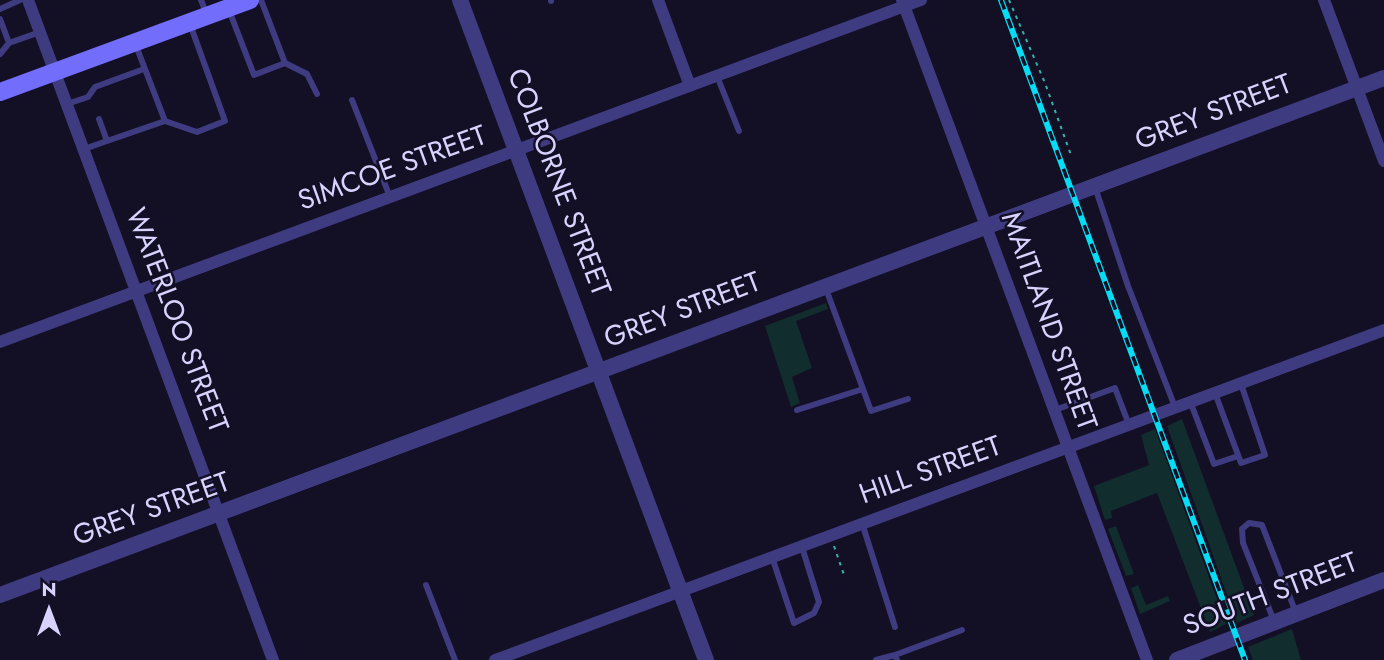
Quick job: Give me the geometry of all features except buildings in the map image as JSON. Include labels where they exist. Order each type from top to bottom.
[{"type":"main road","points":[[0,90],[189,23],[204,8],[228,8],[250,0]]},
{"type":"street","name":"WATERLOO STREET","points":[[28,0],[273,660]]},
{"type":"street","name":"COLBORNE STREET","points":[[460,0],[706,660]]},
{"type":"street","points":[[658,0],[690,86]]},
{"type":"street","name":"SIMCOE STREET","points":[[0,342],[717,76],[903,3],[921,0]]},
{"type":"street","points":[[1324,0],[1384,161]]},
{"type":"street","name":"MAITLAND STREET","points":[[903,3],[1147,660]]},
{"type":"street","name":"GREY STREET","points":[[0,595],[1384,78]]},
{"type":"street","name":"HILL STREET","points":[[495,660],[1384,330]]},
{"type":"street","name":"SOUTH STREET","points":[[1177,660],[1384,580]]},
{"type":"lane","points":[[0,9],[20,0]]},
{"type":"lane","points":[[261,0],[285,63],[307,74],[317,94]]},
{"type":"lane","points":[[228,8],[254,75],[285,63]]},
{"type":"lane","points":[[0,19],[9,43]]},
{"type":"lane","points":[[84,149],[165,121],[197,132],[225,121],[189,23]]},
{"type":"lane","points":[[0,54],[9,43],[40,32]]},
{"type":"lane","points":[[134,43],[165,121]]},
{"type":"lane","points":[[67,104],[88,97],[95,87],[144,69]]},
{"type":"lane","points":[[717,76],[739,131]]},
{"type":"lane","points":[[352,100],[390,197]]},
{"type":"lane","points":[[99,119],[107,141]]},
{"type":"lane","points":[[1095,187],[1128,286],[1175,407]]},
{"type":"lane","points":[[825,287],[871,411],[908,399]]},
{"type":"lane","points":[[1215,393],[1241,463],[1265,455],[1241,384]]},
{"type":"lane","points":[[797,410],[863,388]]},
{"type":"lane","points":[[1055,410],[1115,388],[1129,425]]},
{"type":"lane","points":[[1191,401],[1214,464],[1238,456]]},
{"type":"lane","points":[[862,523],[895,627]]},
{"type":"lane","points":[[1274,622],[1243,543],[1242,529],[1249,523],[1262,525],[1296,614]]},
{"type":"lane","points":[[772,556],[794,623],[814,613],[819,602],[802,545]]},
{"type":"lane","points":[[426,585],[455,660]]},
{"type":"lane","points":[[876,660],[896,658],[962,630]]},
{"type":"path","points":[[1009,0],[1045,83],[1071,155]]},
{"type":"path","points":[[830,535],[844,575]]},
{"type":"green space","points":[[826,303],[828,309],[796,321],[812,368],[792,377],[800,403],[791,407],[765,326]]},
{"type":"green space","points":[[1182,419],[1254,615],[1237,623],[1167,426]]},
{"type":"green space","points":[[1155,429],[1226,624],[1210,632],[1157,493],[1111,511],[1112,518],[1105,520],[1094,486],[1149,465],[1141,435]]},
{"type":"green space","points":[[1116,526],[1134,574],[1126,576],[1108,529]]},
{"type":"green space","points":[[1138,585],[1146,605],[1168,596],[1170,601],[1140,614],[1131,588]]},
{"type":"green space","points":[[1292,629],[1301,660],[1253,660],[1248,647]]},
{"type":"railway","points":[[1001,0],[1245,660]]}]
